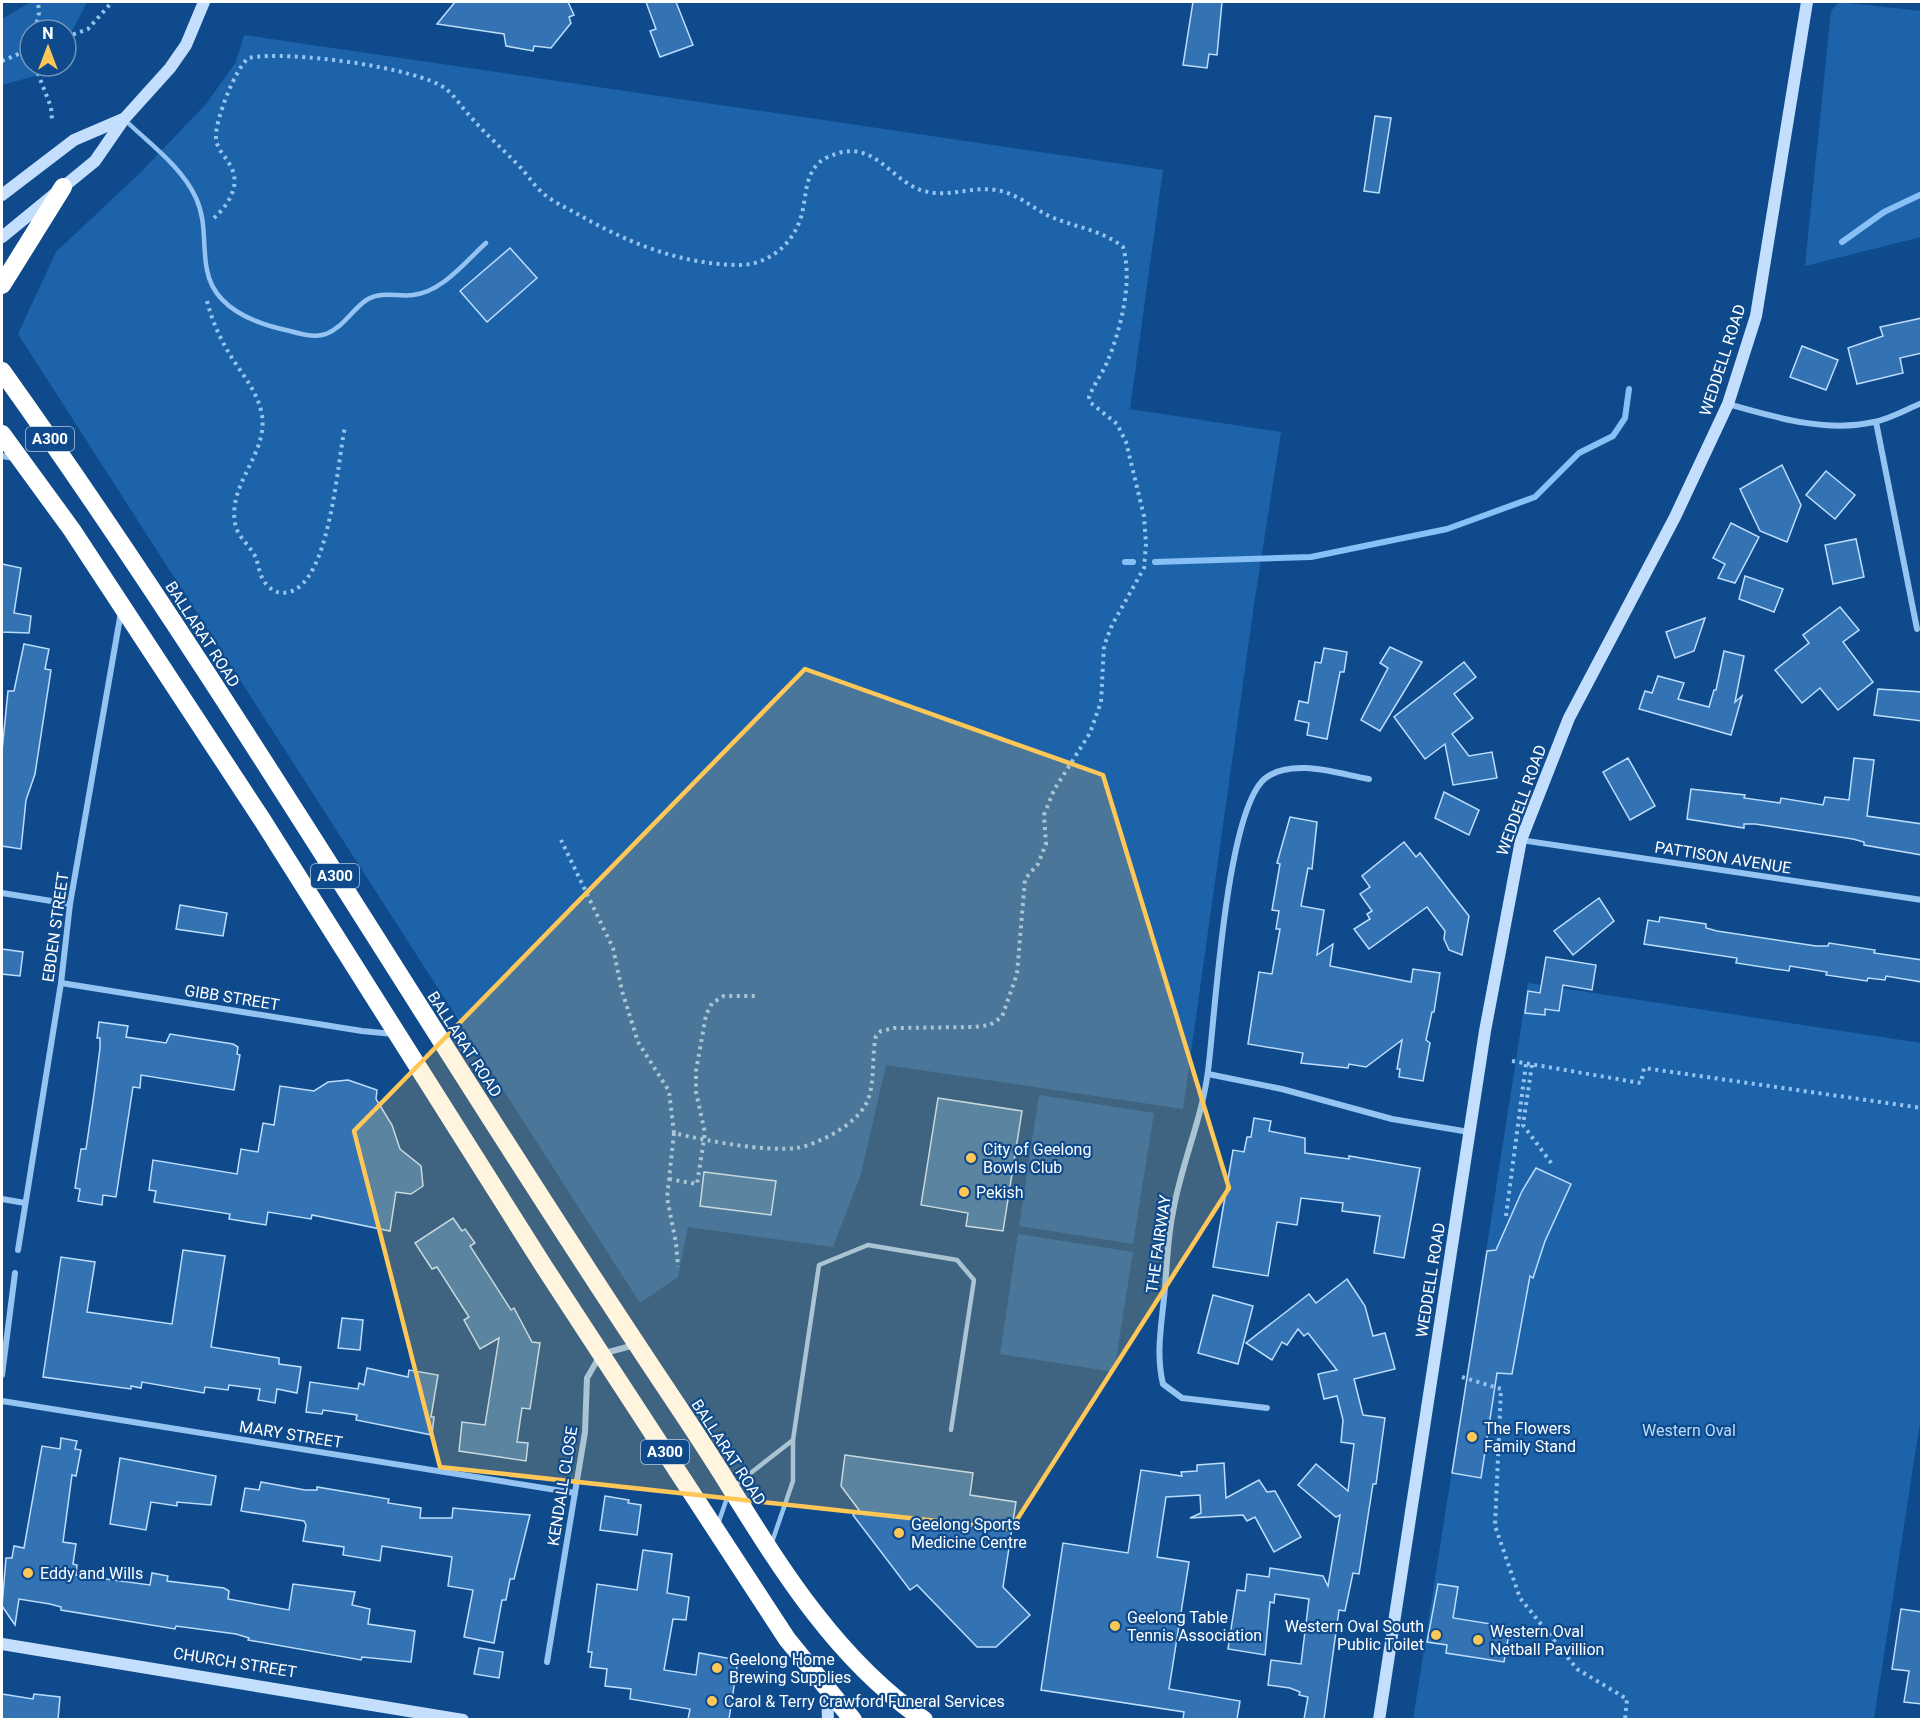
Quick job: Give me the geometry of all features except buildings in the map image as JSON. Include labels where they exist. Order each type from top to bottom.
[{"type":"highway","points":[[2,285],[63,188]]},
{"type":"highway","name":"BALLARAT ROAD","points":[[2,371],[98,506],[799,1595],[854,1659],[920,1719]]},
{"type":"highway","name":"A300","points":[[2,434],[72,530],[261,818],[601,1353],[787,1639],[853,1719]]},
{"type":"street","points":[[2,237],[95,161],[124,119],[164,76],[186,45],[204,2]]},
{"type":"street","name":"WEDDELL ROAD","points":[[1379,1719],[1495,970],[1521,840],[1569,718],[1675,517],[1728,404],[1756,316],[1807,2]]},
{"type":"street","points":[[2,195],[75,140],[124,119]]},
{"type":"street","points":[[1728,404],[1806,423],[1833,425],[1876,422],[1922,403]]},
{"type":"street","points":[[1876,422],[1917,629]]},
{"type":"street","points":[[2,456],[21,459]]},
{"type":"street","name":"EBDEN STREET","points":[[18,1250],[62,983],[70,904],[122,608]]},
{"type":"street","name":"THE FAIRWAY","points":[[1267,1408],[1182,1398],[1163,1384],[1157,1359],[1172,1213],[1208,1074],[1222,924],[1245,814],[1253,794],[1265,777],[1286,769],[1318,770],[1369,779]]},
{"type":"street","name":"PATTISON AVENUE","points":[[1521,840],[1922,900]]},
{"type":"street","points":[[2,893],[70,904]]},
{"type":"street","name":"GIBB STREET","points":[[62,983],[362,1031],[398,1034]]},
{"type":"street","points":[[1208,1074],[1282,1089],[1392,1119],[1469,1132]]},
{"type":"street","points":[[2,1199],[25,1203]]},
{"type":"street","points":[[2,1375],[15,1273]]},
{"type":"street","points":[[601,1353],[637,1345]]},
{"type":"street","name":"KENDALL CLOSE","points":[[547,1662],[585,1432],[587,1378],[601,1353]]},
{"type":"street","name":"MARY STREET","points":[[2,1401],[575,1493]]},
{"type":"street","name":"CHURCH STREET","points":[[2,1644],[462,1719]]},
{"type":"street","points":[[827,1689],[828,1719]]},
{"type":"lane","points":[[124,119],[184,178],[196,197],[204,226],[207,270],[213,287],[225,303],[244,317],[298,333],[323,334],[336,329],[372,297],[412,296],[442,283],[486,243]]},
{"type":"lane","points":[[770,1551],[793,1481],[794,1440],[819,1265],[868,1245],[957,1260],[974,1280],[951,1430]]},
{"type":"lane","points":[[716,1530],[731,1488],[794,1440]]},
{"type":"path","points":[[38,2],[38,18]]},
{"type":"path","points":[[78,33],[88,29],[112,2]]},
{"type":"path","points":[[2,61],[18,54]]},
{"type":"path","points":[[204,226],[225,207],[233,192],[232,168],[216,139],[216,128],[238,70],[249,58],[275,56],[367,65],[437,83],[447,90],[544,195],[618,237],[647,249],[738,265],[768,259],[780,249],[796,228],[807,181],[816,165],[826,157],[843,152],[861,153],[877,159],[920,190],[954,194],[994,190],[1010,193],[1047,215],[1112,238],[1123,247],[1128,274],[1119,320],[1108,362],[1089,397],[1091,403],[1117,424],[1126,442],[1144,516],[1146,544],[1144,568],[1112,625],[1104,646],[1101,702],[1090,733],[1054,790],[1044,814],[1046,844],[1038,864],[1026,879],[1017,974],[1002,1017],[990,1025],[974,1027],[894,1028],[881,1031],[876,1036],[871,1086],[866,1104],[844,1126],[799,1148],[704,1140],[674,1133]]},
{"type":"path","points":[[40,78],[51,107],[52,120]]},
{"type":"path","points":[[207,270],[207,302],[213,324],[256,395],[262,416],[259,443],[236,492],[235,525],[240,537],[255,556],[265,584],[282,594],[300,588],[310,576],[320,554],[330,514],[345,427]]},
{"type":"path","points":[[561,840],[613,948],[624,999],[638,1041],[669,1091],[674,1133],[667,1197],[678,1267]]},
{"type":"path","points":[[669,1179],[697,1184],[704,1140],[696,1092],[696,1071],[706,1015],[712,1003],[724,996],[759,996]]},
{"type":"path","points":[[1512,1061],[1641,1083],[1644,1068],[1922,1108]]},
{"type":"path","points":[[1506,1216],[1526,1064]]},
{"type":"path","points":[[1532,1065],[1523,1125],[1552,1164]]},
{"type":"path","points":[[1462,1377],[1501,1389],[1495,1526],[1520,1598],[1577,1669],[1627,1699],[1625,1719]]},
{"type":"highlighted area","points":[[805,669],[1103,775],[1229,1188],[1011,1529],[440,1467],[354,1131]]},
{"type":"green space","points":[[31,2],[87,2],[78,20],[18,18],[18,78],[28,78],[2,85],[2,19]]},
{"type":"green space","points":[[1839,2],[1921,11],[1921,237],[1805,266],[1831,11]]},
{"type":"green space","points":[[244,35],[1163,170],[1130,409],[1281,432],[1255,598],[1183,1109],[886,1065],[861,1174],[833,1247],[688,1227],[678,1277],[640,1303],[18,334],[56,252],[141,172],[206,104],[236,62]]},
{"type":"green space","name":"Western Oval","points":[[1528,983],[1921,1043],[1921,1416],[1874,1719],[1413,1720]]},
{"type":"green space","points":[[1039,1095],[1154,1113],[1133,1244],[1019,1226]]},
{"type":"green space","points":[[1018,1234],[1133,1252],[1114,1372],[1000,1354]]},
{"type":"waterway","points":[[1842,242],[1884,212],[1922,194]]},
{"type":"waterway","points":[[1155,562],[1311,557],[1447,529],[1535,497],[1579,453],[1613,436],[1625,418],[1629,389]]},
{"type":"waterway","points":[[1125,562],[1133,562]]},
{"type":"place","name":"City of Geelong Bowls Club","points":[[971,1158]]},
{"type":"place","name":"Pekish","points":[[964,1192]]},
{"type":"place","name":"The Flowers Family Stand","points":[[1472,1437]]},
{"type":"place","name":"Geelong Sports Medicine Centre","points":[[899,1533]]},
{"type":"place","name":"Eddy and Wills","points":[[28,1573]]},
{"type":"place","name":"Geelong Table Tennis Association","points":[[1115,1626]]},
{"type":"place","name":"Western Oval South Public Toilet","points":[[1436,1635]]},
{"type":"place","name":"Western Oval Netball Pavillion","points":[[1478,1640]]},
{"type":"place","name":"Geelong Home Brewing Supplies","points":[[717,1668]]},
{"type":"place","name":"Carol & Terry Crawford Funeral Services","points":[[712,1701]]}]
